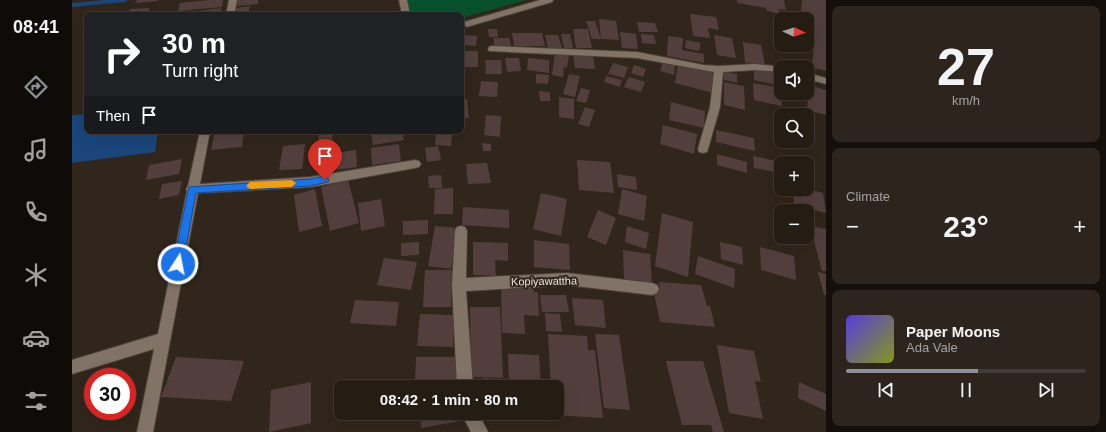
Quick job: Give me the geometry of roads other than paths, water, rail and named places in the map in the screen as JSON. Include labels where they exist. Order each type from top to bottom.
[{"type":"street","points":[[231,12],[233,0]]},
{"type":"street","points":[[403,0],[405,12]]},
{"type":"street","points":[[467,24],[549,0]]},
{"type":"street","points":[[492,49],[637,55],[704,68],[719,69],[755,67],[774,68]]},
{"type":"street","points":[[703,149],[715,107],[719,69]]},
{"type":"street","points":[[814,78],[826,81]]},
{"type":"street","points":[[145,432],[192,189],[204,134]]},
{"type":"street","points":[[192,189],[310,182],[415,164]]},
{"type":"street","points":[[461,231],[459,285],[465,380]]},
{"type":"street","name":"Kopiyawattha","points":[[459,285],[566,279],[652,289]]},
{"type":"street","points":[[72,367],[163,339]]},
{"type":"street","points":[[473,420],[480,432]]},
{"type":"water","points":[[84,114],[84,134],[158,134],[155,152],[72,163],[72,115]]},
{"type":"waterway","points":[[72,5],[125,0]]}]
